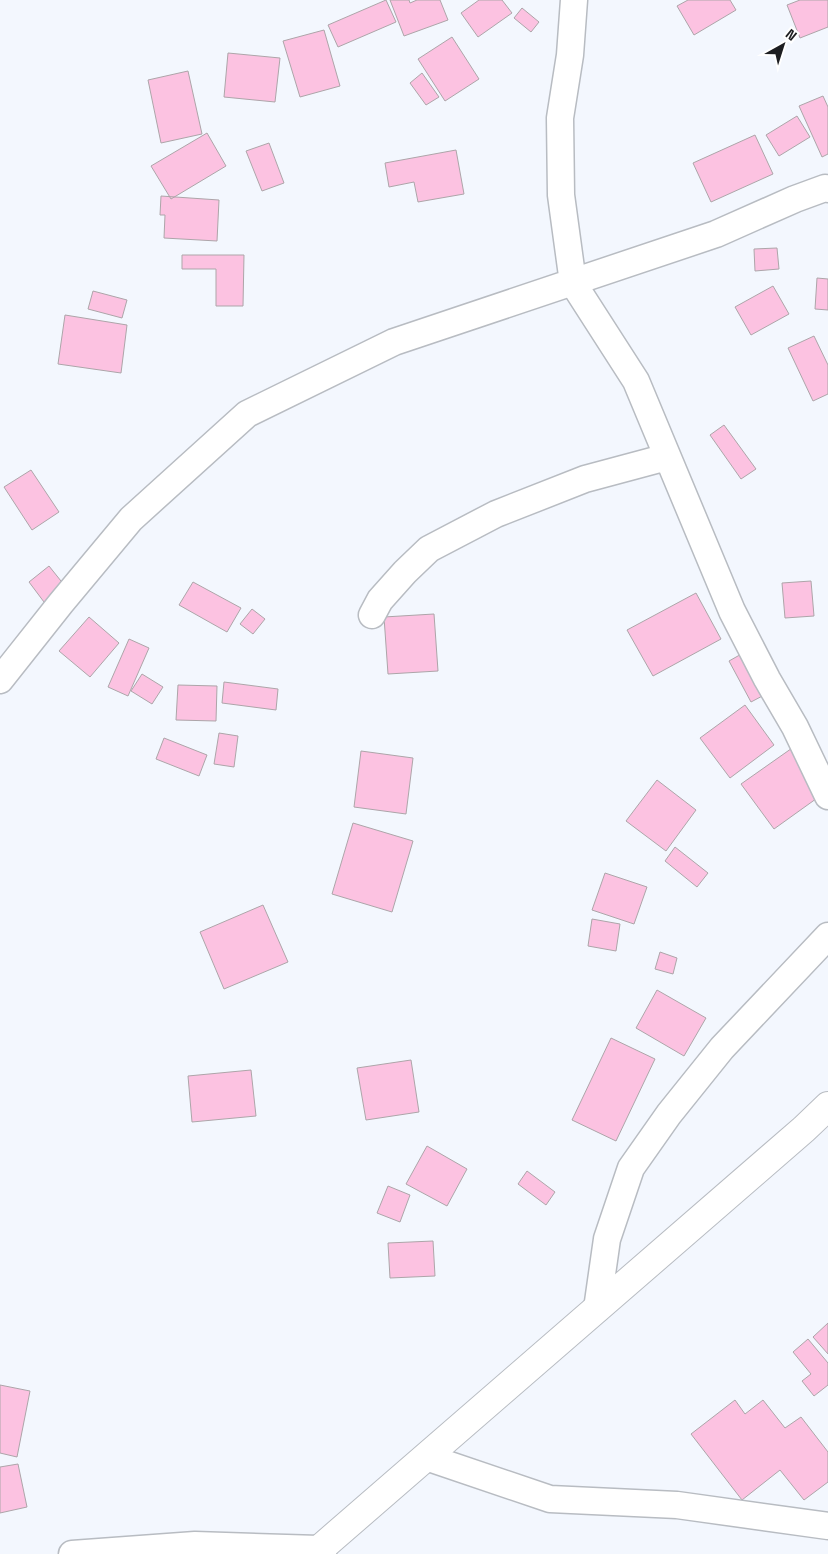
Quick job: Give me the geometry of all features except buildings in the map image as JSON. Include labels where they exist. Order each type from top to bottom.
[{"type":"main road","points":[[319,1552],[828,1106]]},
{"type":"street","points":[[574,0],[570,55],[560,118],[561,195],[573,283],[636,381],[732,611],[767,679],[795,727],[828,796]]},
{"type":"street","points":[[0,680],[131,519],[247,414],[394,342],[716,234],[795,199],[828,189]]},
{"type":"street","points":[[372,615],[380,600],[429,549],[496,514],[585,479],[667,457]]},
{"type":"street","points":[[597,1309],[607,1239],[631,1168],[669,1114],[722,1048],[828,936]]},
{"type":"street","points":[[426,1457],[550,1499],[677,1505],[828,1526]]},
{"type":"street","points":[[72,1554],[195,1545],[319,1552]]}]
